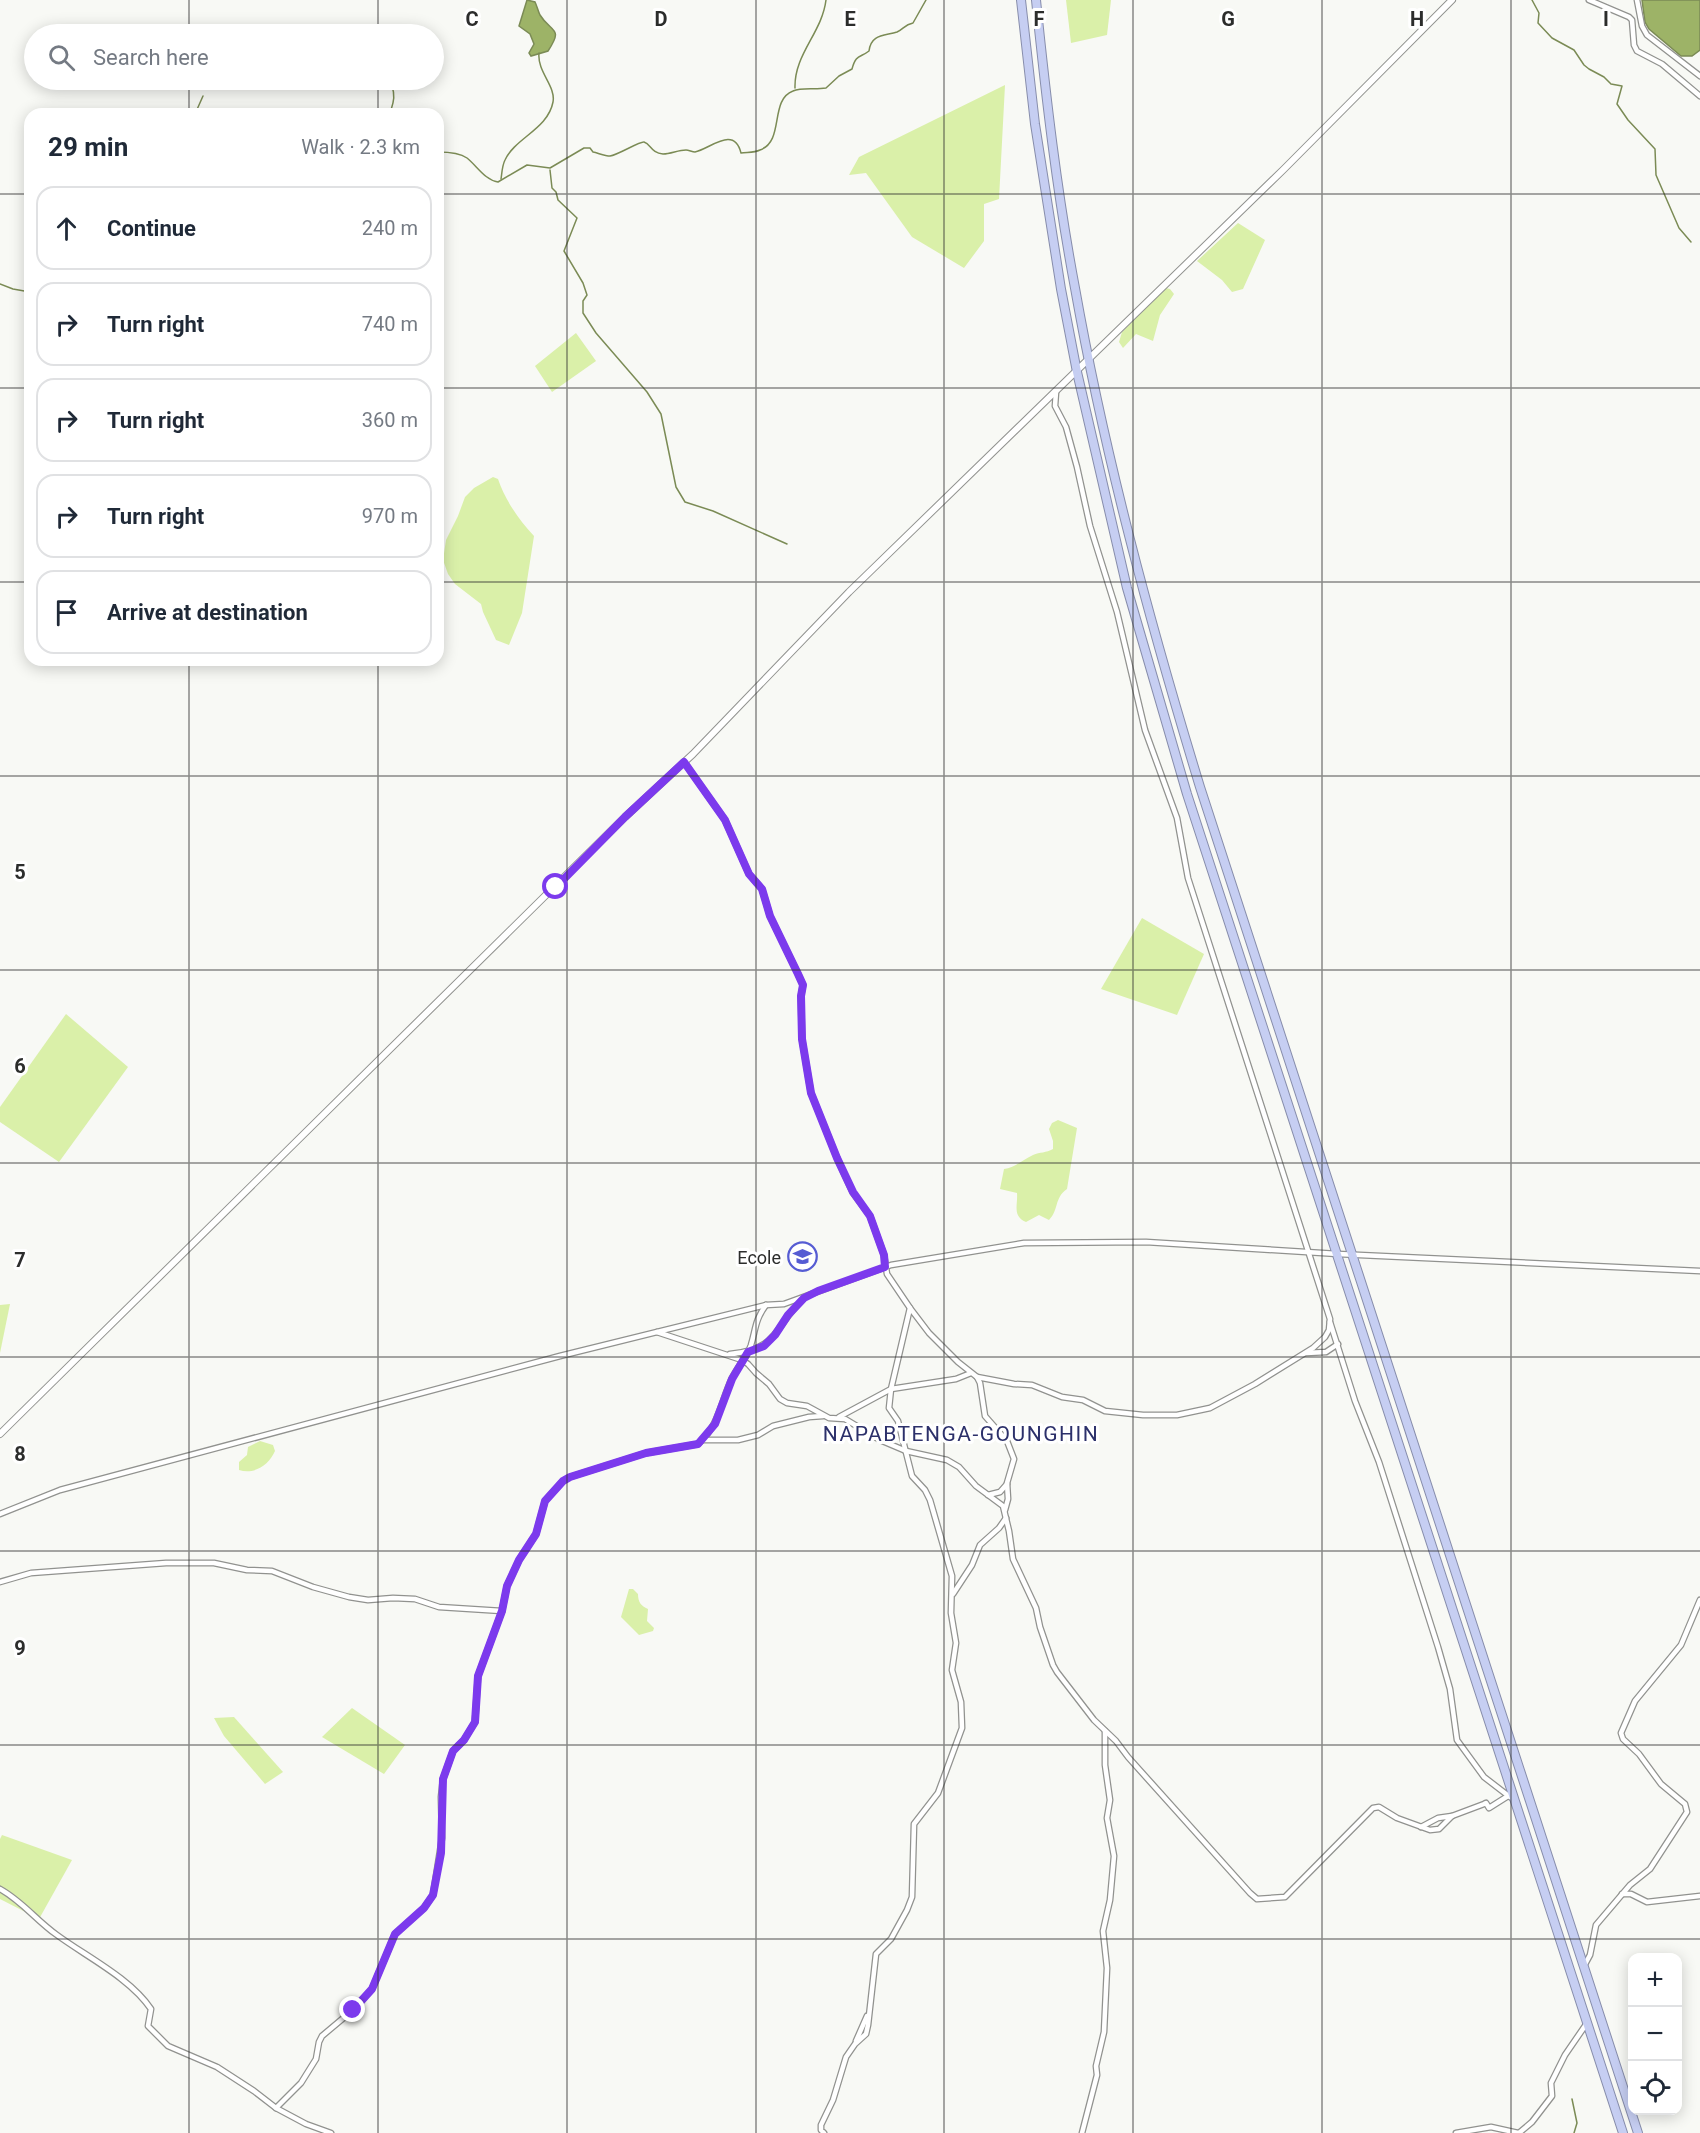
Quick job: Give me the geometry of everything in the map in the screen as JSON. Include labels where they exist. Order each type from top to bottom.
[{"type":"highway","points":[[1021,0],[1037,135],[1061,289],[1077,372],[1127,588],[1187,794],[1338,1254],[1512,1799],[1623,2133]]},
{"type":"highway","points":[[1036,0],[1049,124],[1074,287],[1088,360],[1135,562],[1168,681],[1200,787],[1638,2133]]},
{"type":"street","points":[[0,1434],[548,896],[625,817],[684,762],[849,592],[1284,169],[1452,0]]},
{"type":"street","points":[[1589,0],[1629,17],[1632,20],[1634,45],[1637,51],[1662,64],[1700,96]]},
{"type":"street","points":[[1637,0],[1642,26],[1647,34],[1700,76]]},
{"type":"street","points":[[1056,392],[1055,406],[1066,427],[1090,526],[1117,612],[1145,730],[1177,818],[1188,878],[1355,1401],[1379,1462],[1438,1647],[1450,1689],[1457,1740],[1484,1777],[1512,1799]]},
{"type":"street","points":[[684,762],[725,820],[749,874],[762,889],[770,916],[803,985],[802,1039],[811,1093],[853,1192],[870,1216],[884,1255],[887,1274],[929,1333],[971,1373],[977,1377],[1032,1385],[1062,1397],[1083,1400],[1105,1411],[1143,1415],[1177,1415],[1210,1408],[1255,1384],[1325,1337],[1329,1330],[1330,1319]]},
{"type":"street","points":[[0,1514],[60,1490],[560,1356],[766,1305],[784,1304],[885,1267],[935,1256],[1024,1243],[1146,1242],[1353,1255],[1700,1271]]},
{"type":"street","points":[[727,1354],[748,1352],[764,1346],[804,1298]]},
{"type":"street","points":[[276,2108],[297,2088],[316,2059],[322,2036],[353,2010],[372,1989],[395,1934],[424,1908],[433,1895],[441,1853],[443,1779],[453,1751],[464,1740],[475,1722],[478,1676],[502,1611],[507,1586],[519,1560],[536,1534],[545,1501],[563,1481],[605,1465],[646,1453],[698,1444],[715,1424],[732,1379],[748,1352],[757,1318],[766,1305]]},
{"type":"street","points":[[824,2133],[821,2125],[833,2100],[846,2057],[866,2034],[876,1954],[891,1939],[908,1910],[912,1897],[914,1824],[938,1793],[962,1728],[961,1702],[951,1666],[956,1643],[951,1613],[952,1576],[930,1500],[925,1490],[912,1476],[898,1421],[889,1408],[891,1389],[910,1308]]},
{"type":"street","points":[[657,1332],[743,1360],[769,1384],[780,1399],[787,1403],[807,1406],[824,1416]]},
{"type":"street","points":[[1304,1353],[1326,1352],[1338,1344]]},
{"type":"street","points":[[837,1418],[891,1389],[956,1379],[971,1373]]},
{"type":"street","points":[[977,1377],[986,1416],[1002,1434],[1013,1453],[1014,1463],[1007,1483],[1000,1492],[988,1495]]},
{"type":"street","points":[[702,1440],[738,1440],[758,1435],[773,1426],[809,1417],[824,1416],[845,1419],[880,1440],[906,1451],[947,1460],[959,1467],[976,1486],[1005,1510]]},
{"type":"street","points":[[1007,1483],[1008,1499],[1005,1510],[1013,1559],[1036,1608],[1053,1665],[1094,1720],[1257,1899],[1285,1897],[1373,1808],[1379,1807],[1397,1818],[1430,1830],[1439,1829],[1452,1816]]},
{"type":"street","points":[[952,1597],[972,1565],[980,1545],[999,1528],[1006,1518]]},
{"type":"street","points":[[0,1582],[31,1573],[166,1563],[214,1563],[247,1570],[272,1571],[313,1587],[349,1597],[369,1600],[415,1599],[439,1607],[502,1611]]},
{"type":"street","points":[[1584,1966],[1590,1955],[1596,1925],[1634,1881],[1650,1869],[1687,1812],[1687,1808],[1661,1784],[1639,1754],[1623,1739],[1621,1733],[1635,1701],[1682,1645],[1700,1600]]},
{"type":"street","points":[[1082,2133],[1097,2075],[1096,2066],[1104,2032],[1107,1968],[1103,1931],[1110,1900],[1114,1856],[1107,1818],[1110,1800],[1105,1765],[1105,1731]]},
{"type":"street","points":[[1421,1827],[1438,1818],[1452,1816],[1484,1804],[1489,1808],[1512,1799]]},
{"type":"street","points":[[0,1889],[26,1906],[57,1935],[136,1992],[151,2009],[148,2026],[168,2046],[217,2067],[276,2108],[306,2124],[331,2133]]},
{"type":"street","points":[[1622,1894],[1631,1894],[1647,1902],[1700,1896]]},
{"type":"street","points":[[1456,2133],[1491,2127],[1518,2133],[1532,2122],[1552,2096],[1551,2083],[1564,2055],[1587,2022]]},
{"type":"shaded area","points":[[527,0],[535,2],[540,15],[555,34],[548,51],[531,56],[529,53],[534,44],[530,34],[519,26]]},
{"type":"shaded area","points":[[1066,0],[1111,0],[1107,35],[1071,43]]},
{"type":"shaded area","points":[[1642,0],[1700,0],[1700,50],[1692,56],[1681,56],[1649,29],[1645,22]]},
{"type":"shaded area","points":[[1005,85],[999,199],[984,204],[984,241],[964,268],[912,237],[866,173],[849,175],[859,157]]},
{"type":"shaded area","points":[[1238,223],[1265,240],[1243,289],[1232,292],[1222,280],[1197,261]]},
{"type":"shaded area","points":[[1166,288],[1174,294],[1160,315],[1153,341],[1136,334],[1123,348],[1119,342],[1122,332]]},
{"type":"shaded area","points":[[576,333],[596,361],[552,392],[535,366]]},
{"type":"shaded area","points":[[493,477],[498,479],[504,495],[534,536],[522,613],[509,645],[496,640],[481,604],[455,584],[444,563],[446,540],[465,497],[474,488]]},
{"type":"shaded area","points":[[1142,918],[1204,954],[1177,1015],[1101,989]]},
{"type":"shaded area","points":[[66,1014],[128,1067],[59,1162],[0,1122],[0,1107]]},
{"type":"shaded area","points":[[1058,1120],[1077,1128],[1067,1189],[1060,1196],[1049,1220],[1039,1215],[1026,1222],[1017,1213],[1017,1193],[1000,1189],[1004,1169],[1033,1155],[1053,1149],[1049,1129],[1052,1123]]},
{"type":"shaded area","points":[[10,1304],[0,1353],[0,1305]]},
{"type":"shaded area","points":[[260,1441],[273,1445],[275,1451],[272,1456],[260,1468],[250,1471],[239,1470],[239,1462],[247,1455],[248,1447]]},
{"type":"shaded area","points":[[629,1589],[633,1589],[638,1594],[640,1603],[648,1609],[647,1621],[654,1628],[653,1631],[639,1635],[621,1617]]},
{"type":"shaded area","points":[[352,1708],[405,1745],[384,1774],[322,1737]]},
{"type":"shaded area","points":[[234,1717],[283,1772],[265,1784],[224,1736],[214,1718]]},
{"type":"shaded area","points":[[2,1835],[72,1860],[39,1919],[0,1899],[0,1839]]},
{"type":"waterway","points":[[795,88],[799,65],[819,23],[826,0]]},
{"type":"waterway","points":[[444,152],[464,156],[485,176],[498,182],[527,165],[550,168],[584,148],[610,156],[644,142],[656,152],[666,154],[683,150],[695,152],[727,140],[738,145],[741,153],[758,151],[768,145],[772,138],[781,103],[786,96],[797,90],[826,88],[839,76],[852,69],[857,59],[869,51],[872,41],[883,35],[897,32],[913,23],[926,0]]},
{"type":"waterway","points":[[1532,0],[1539,13],[1538,23],[1552,38],[1574,50],[1589,69],[1604,77],[1611,84],[1622,86],[1617,104],[1628,120],[1655,149],[1656,175],[1679,228],[1691,242]]},
{"type":"waterway","points":[[501,179],[504,162],[510,152],[545,119],[553,102],[552,90],[541,66],[539,53]]},
{"type":"waterway","points":[[391,108],[393,90]]},
{"type":"waterway","points":[[198,108],[203,96]]},
{"type":"waterway","points":[[550,170],[552,188],[558,200],[577,218],[564,251],[583,283],[587,295],[583,301],[583,313],[596,333],[647,392],[661,414],[676,487],[685,502],[713,511],[787,544]]},
{"type":"waterway","points":[[0,284],[24,291]]},
{"type":"waterway","points":[[1572,2099],[1577,2123],[1574,2133]]},
{"type":"place","name":"Ecole","points":[[802,1257]]},
{"type":"district","name":"NAPABTENGA-GOUNGHIN","points":[[961,1434]]},
{"type":"route","points":[[353,2010],[372,1989],[395,1934],[424,1908],[433,1895],[441,1853],[443,1779],[453,1751],[464,1740],[475,1722],[478,1676],[502,1611],[507,1586],[519,1560],[536,1534],[545,1501],[563,1481],[570,1477],[646,1453],[698,1444],[713,1429],[732,1379],[748,1352],[764,1346],[804,1298],[885,1267],[884,1255],[870,1216],[853,1192],[811,1093],[802,1039],[803,985],[785,943],[770,916],[762,889],[749,874],[725,820],[684,762],[625,817],[556,887]]}]
